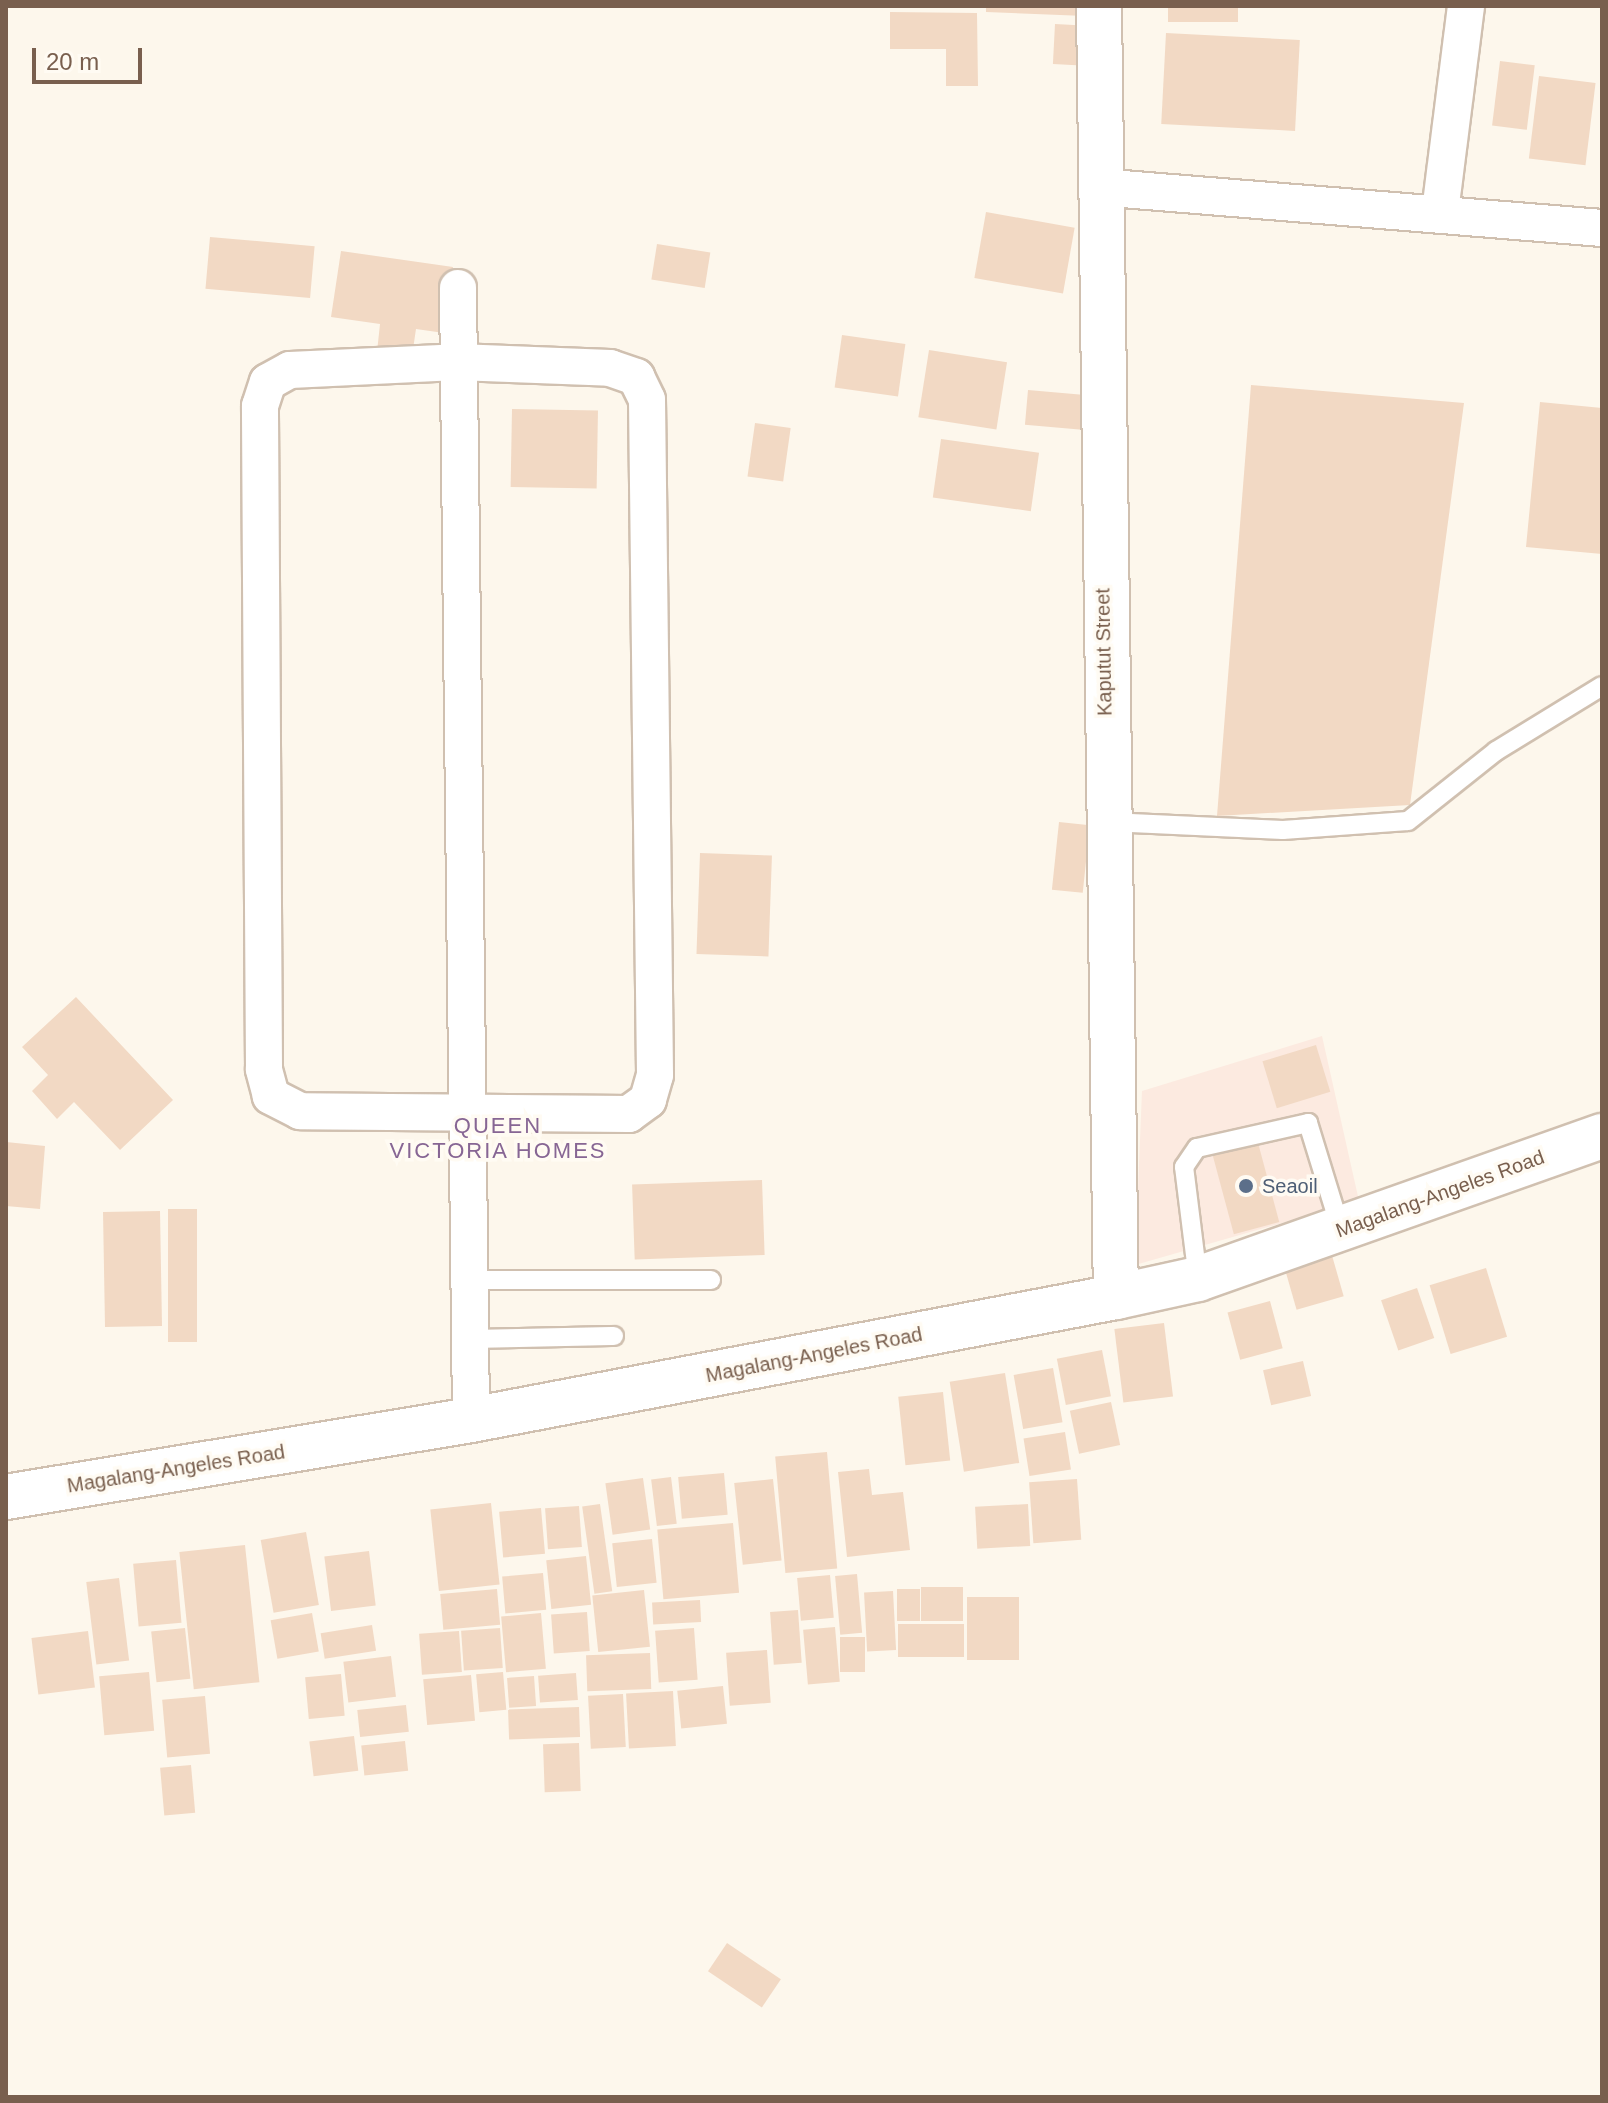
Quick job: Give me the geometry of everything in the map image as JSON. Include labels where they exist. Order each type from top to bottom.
[{"type":"main road","name":"Kaputut Street","points":[[1099,6],[1098,187],[1106,822],[1116,1297]]},
{"type":"main road","name":"Magalang-Angeles Road","points":[[6,1497],[471,1420],[1198,1279],[1602,1136]]},
{"type":"street","points":[[1440,212],[1466,6]]},
{"type":"street","points":[[1098,187],[1440,212],[1602,228]]},
{"type":"street","points":[[458,288],[472,1280],[471,1420]]},
{"type":"street","points":[[457,362],[610,368],[636,377],[647,400],[655,1075],[648,1100],[629,1114],[468,1110],[300,1111],[271,1096],[264,1069],[260,406],[268,382],[290,370],[457,362]]},
{"type":"lane","points":[[1106,822],[1283,830],[1408,821],[1496,751],[1602,686]]},
{"type":"lane","points":[[1198,1279],[1184,1167],[1197,1148],[1308,1123],[1341,1230]]},
{"type":"lane","points":[[472,1280],[711,1280]]},
{"type":"lane","points":[[470,1339],[614,1336]]},
{"type":"shaded area","points":[[1322,1036],[1359,1201],[1135,1265],[1142,1091]]},
{"type":"building","points":[[986,6],[1086,6],[1085,16],[986,12]]},
{"type":"building","points":[[1168,6],[1238,6],[1238,22],[1168,22]]},
{"type":"building","points":[[890,12],[977,13],[978,86],[946,86],[946,49],[890,49]]},
{"type":"building","points":[[1055,24],[1088,26],[1086,66],[1053,64]]},
{"type":"building","points":[[1166,33],[1300,40],[1295,131],[1161,124]]},
{"type":"building","points":[[1500,61],[1535,65],[1527,130],[1492,126]]},
{"type":"building","points":[[1539,76],[1596,83],[1585,165],[1529,158]]},
{"type":"building","points":[[986,212],[1075,228],[1063,294],[974,278]]},
{"type":"building","points":[[210,237],[315,246],[310,298],[205,289]]},
{"type":"building","points":[[657,244],[710,252],[705,288],[651,280]]},
{"type":"building","points":[[341,251],[453,267],[444,333],[416,329],[412,356],[377,352],[380,324],[331,317]]},
{"type":"building","points":[[842,335],[905,344],[898,396],[835,387]]},
{"type":"building","points":[[929,350],[1007,362],[996,430],[918,417]]},
{"type":"building","points":[[1251,385],[1464,403],[1410,805],[1217,816]]},
{"type":"building","points":[[1028,390],[1091,395],[1088,430],[1025,425]]},
{"type":"building","points":[[1540,402],[1602,408],[1602,554],[1526,547]]},
{"type":"building","points":[[512,409],[598,411],[597,488],[511,487]]},
{"type":"building","points":[[755,423],[791,428],[783,481],[747,476]]},
{"type":"building","points":[[941,439],[1039,453],[1031,511],[933,497]]},
{"type":"building","points":[[1059,822],[1090,825],[1083,893],[1052,890]]},
{"type":"building","points":[[700,853],[772,856],[768,956],[696,954]]},
{"type":"building","points":[[76,997],[173,1100],[120,1150],[74,1102],[57,1119],[32,1091],[48,1075],[22,1047]]},
{"type":"building","points":[[1316,1045],[1330,1092],[1277,1108],[1262,1061]]},
{"type":"building","name":"Seaoil","points":[[1257,1139],[1279,1222],[1234,1234],[1212,1151]]},
{"type":"building","points":[[6,1142],[45,1146],[40,1209],[6,1206]]},
{"type":"building","points":[[762,1180],[765,1255],[635,1259],[632,1185]]},
{"type":"building","points":[[168,1209],[197,1209],[197,1342],[168,1342]]},
{"type":"building","points":[[160,1211],[162,1326],[105,1327],[103,1212]]},
{"type":"building","points":[[1331,1252],[1344,1296],[1297,1310],[1284,1266]]},
{"type":"building","points":[[1486,1268],[1507,1337],[1451,1354],[1430,1285]]},
{"type":"building","points":[[1417,1288],[1434,1338],[1398,1350],[1381,1300]]},
{"type":"building","points":[[1270,1301],[1283,1348],[1240,1360],[1227,1312]]},
{"type":"building","points":[[1164,1323],[1173,1396],[1123,1403],[1114,1329]]},
{"type":"building","points":[[1102,1350],[1111,1396],[1066,1405],[1057,1359]]},
{"type":"building","points":[[1303,1361],[1311,1396],[1271,1405],[1263,1370]]},
{"type":"building","points":[[1053,1368],[1063,1422],[1023,1429],[1014,1375]]},
{"type":"building","points":[[1005,1373],[1019,1463],[964,1472],[950,1382]]},
{"type":"building","points":[[943,1392],[950,1461],[905,1465],[898,1397]]},
{"type":"building","points":[[1111,1402],[1120,1445],[1079,1454],[1070,1411]]},
{"type":"building","points":[[1065,1432],[1071,1470],[1029,1476],[1024,1439]]},
{"type":"building","points":[[827,1452],[837,1569],[785,1573],[775,1457]]},
{"type":"building","points":[[869,1469],[872,1495],[903,1492],[910,1550],[847,1557],[838,1472]]},
{"type":"building","points":[[724,1473],[728,1515],[682,1519],[678,1477]]},
{"type":"building","points":[[671,1477],[677,1524],[657,1526],[651,1479]]},
{"type":"building","points":[[643,1478],[650,1529],[613,1535],[605,1483]]},
{"type":"building","points":[[773,1479],[782,1561],[743,1565],[734,1483]]},
{"type":"building","points":[[1077,1479],[1081,1540],[1033,1543],[1029,1482]]},
{"type":"building","points":[[491,1503],[500,1585],[439,1591],[430,1509]]},
{"type":"building","points":[[600,1504],[612,1591],[594,1594],[582,1507]]},
{"type":"building","points":[[1028,1504],[1030,1546],[977,1549],[975,1507]]},
{"type":"building","points":[[579,1506],[582,1547],[548,1549],[545,1508]]},
{"type":"building","points":[[541,1508],[545,1554],[503,1557],[499,1512]]},
{"type":"building","points":[[733,1523],[739,1593],[663,1599],[657,1530]]},
{"type":"building","points":[[306,1532],[319,1605],[274,1613],[261,1540]]},
{"type":"building","points":[[652,1539],[657,1583],[617,1587],[612,1543]]},
{"type":"building","points":[[245,1545],[259,1682],[194,1689],[179,1552]]},
{"type":"building","points":[[369,1551],[376,1606],[331,1611],[324,1556]]},
{"type":"building","points":[[586,1556],[591,1605],[551,1609],[546,1560]]},
{"type":"building","points":[[176,1560],[181,1623],[139,1627],[133,1564]]},
{"type":"building","points":[[543,1573],[546,1610],[505,1613],[502,1577]]},
{"type":"building","points":[[857,1574],[862,1633],[840,1635],[835,1576]]},
{"type":"building","points":[[830,1575],[834,1618],[801,1621],[797,1578]]},
{"type":"building","points":[[119,1578],[129,1660],[96,1664],[86,1582]]},
{"type":"building","points":[[921,1587],[963,1587],[963,1621],[921,1621]]},
{"type":"building","points":[[497,1589],[500,1625],[443,1630],[440,1594]]},
{"type":"building","points":[[897,1589],[920,1589],[920,1621],[897,1621]]},
{"type":"building","points":[[644,1590],[650,1647],[598,1652],[592,1595]]},
{"type":"building","points":[[893,1591],[896,1650],[867,1651],[864,1593]]},
{"type":"building","points":[[967,1597],[1019,1597],[1019,1660],[967,1660]]},
{"type":"building","points":[[700,1600],[701,1622],[653,1624],[652,1603]]},
{"type":"building","points":[[798,1610],[802,1663],[774,1665],[770,1612]]},
{"type":"building","points":[[587,1612],[590,1651],[554,1653],[551,1615]]},
{"type":"building","points":[[312,1613],[319,1651],[277,1659],[271,1620]]},
{"type":"building","points":[[541,1613],[546,1669],[506,1672],[501,1616]]},
{"type":"building","points":[[898,1624],[964,1624],[964,1657],[898,1657]]},
{"type":"building","points":[[372,1625],[376,1651],[325,1659],[321,1633]]},
{"type":"building","points":[[835,1627],[840,1682],[808,1685],[803,1630]]},
{"type":"building","points":[[185,1628],[190,1679],[157,1682],[151,1632]]},
{"type":"building","points":[[500,1628],[503,1668],[464,1671],[461,1631]]},
{"type":"building","points":[[694,1628],[698,1680],[659,1683],[655,1631]]},
{"type":"building","points":[[88,1631],[95,1688],[38,1695],[31,1638]]},
{"type":"building","points":[[459,1631],[462,1672],[422,1675],[419,1634]]},
{"type":"building","points":[[840,1637],[865,1637],[865,1672],[840,1672]]},
{"type":"building","points":[[767,1650],[771,1703],[730,1706],[726,1653]]},
{"type":"building","points":[[650,1653],[651,1689],[587,1691],[586,1655]]},
{"type":"building","points":[[391,1656],[396,1697],[348,1703],[343,1662]]},
{"type":"building","points":[[149,1672],[154,1731],[104,1735],[99,1676]]},
{"type":"building","points":[[503,1672],[506,1710],[479,1712],[476,1674]]},
{"type":"building","points":[[576,1673],[578,1700],[540,1703],[538,1676]]},
{"type":"building","points":[[341,1674],[345,1716],[309,1719],[305,1677]]},
{"type":"building","points":[[471,1675],[475,1721],[427,1725],[423,1679]]},
{"type":"building","points":[[534,1676],[536,1706],[509,1708],[507,1678]]},
{"type":"building","points":[[723,1686],[727,1724],[681,1729],[677,1691]]},
{"type":"building","points":[[673,1691],[676,1746],[629,1748],[626,1693]]},
{"type":"building","points":[[623,1694],[626,1747],[591,1749],[588,1696]]},
{"type":"building","points":[[205,1696],[210,1754],[167,1758],[162,1700]]},
{"type":"building","points":[[406,1705],[409,1732],[360,1737],[357,1710]]},
{"type":"building","points":[[579,1707],[580,1737],[509,1739],[508,1709]]},
{"type":"building","points":[[354,1736],[358,1771],[314,1776],[309,1741]]},
{"type":"building","points":[[405,1741],[408,1771],[364,1775],[361,1746]]},
{"type":"building","points":[[579,1743],[581,1791],[545,1792],[543,1744]]},
{"type":"building","points":[[191,1765],[195,1813],[164,1816],[160,1768]]},
{"type":"building","points":[[727,1943],[781,1979],[762,2008],[708,1971]]},
{"type":"place","name":"Seaoil","points":[[1246,1186]]},
{"type":"district","name":"QUEEN VICTORIA HOMES","points":[[498,1138]]}]
